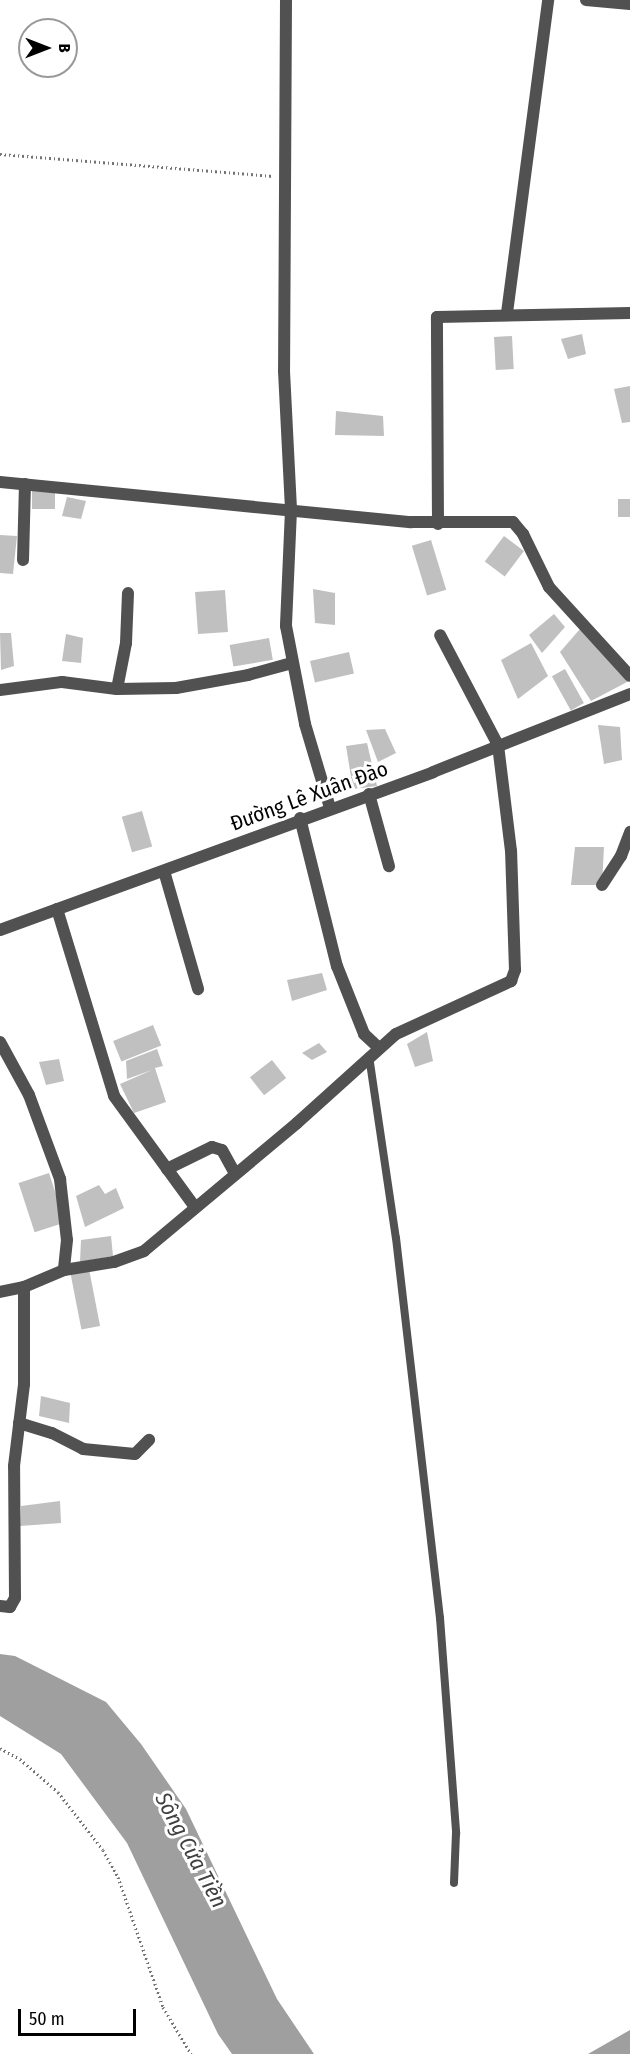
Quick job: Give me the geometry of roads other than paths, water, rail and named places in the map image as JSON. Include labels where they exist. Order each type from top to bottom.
[{"type":"street","points":[[286,0],[284,372],[291,510],[285,602],[292,663],[330,808]]},
{"type":"street","points":[[507,313],[548,0]]},
{"type":"street","points":[[586,0],[630,4]]},
{"type":"street","points":[[438,524],[435,320],[445,314],[630,313]]},
{"type":"street","points":[[0,482],[438,524],[513,522],[523,534],[549,587],[630,676]]},
{"type":"street","points":[[23,560],[25,484]]},
{"type":"street","points":[[117,689],[126,643],[128,593]]},
{"type":"street","points":[[0,1292],[24,1287],[64,1270],[114,1262],[144,1251],[297,1123],[379,1047],[413,1024],[503,987],[515,975],[511,851],[498,745],[440,635]]},
{"type":"street","points":[[0,690],[62,682],[117,689],[176,688],[292,663]]},
{"type":"street","name":"Đường Lê Xuân Đào","points":[[0,930],[164,871],[630,694]]},
{"type":"street","points":[[369,794],[389,866]]},
{"type":"street","points":[[300,818],[337,966],[364,1034],[379,1047]]},
{"type":"street","points":[[602,885],[621,856],[630,832]]},
{"type":"street","points":[[164,871],[198,989]]},
{"type":"street","points":[[57,909],[108,1082],[125,1114],[195,1207]]},
{"type":"street","points":[[0,1042],[30,1095],[60,1179],[67,1240],[64,1270]]},
{"type":"street","points":[[167,1169],[212,1147],[222,1150],[235,1173]]},
{"type":"street","points":[[0,1606],[10,1607],[15,1598],[14,1466],[24,1384],[24,1287]]},
{"type":"street","points":[[19,1423],[52,1433],[83,1449],[135,1454],[149,1440]]},
{"type":"lane","points":[[368,1056],[396,1238],[440,1618],[456,1833],[454,1883]]},
{"type":"water","name":"Sông Cửa Tiền","points":[[0,1654],[15,1656],[106,1702],[141,1744],[186,1809],[277,1999],[314,2054],[232,2054],[218,2034],[127,1843],[61,1754],[0,1716]]},
{"type":"water","points":[[630,2030],[630,2054],[588,2054]]}]
